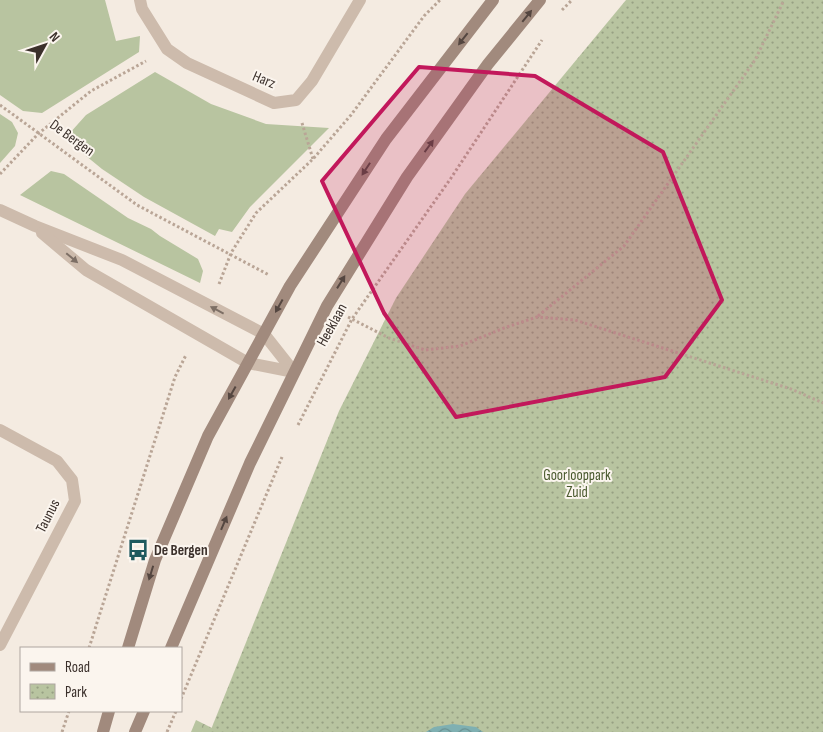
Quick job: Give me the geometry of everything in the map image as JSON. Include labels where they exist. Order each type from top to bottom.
[{"type":"main road","points":[[128,647],[155,560],[208,436],[290,286],[386,139],[493,0]]},
{"type":"main road","name":"Heeklaan","points":[[171,647],[250,463],[327,306],[407,177],[488,64],[540,0]]},
{"type":"main road","points":[[103,732],[109,712]]},
{"type":"main road","points":[[135,732],[144,712]]},
{"type":"street","name":"Harz","points":[[140,0],[142,9],[167,49],[187,63],[274,103],[296,100]]},
{"type":"street","points":[[296,100],[312,81],[360,0]]},
{"type":"street","points":[[0,210],[35,226],[122,260],[264,334],[294,372]]},
{"type":"street","points":[[35,226],[86,270],[196,334],[248,363],[294,372]]},
{"type":"street","name":"Taunus","points":[[0,430],[57,461],[72,480],[75,501],[0,645]]},
{"type":"path","points":[[210,306],[231,254],[256,213],[313,158],[351,114],[424,16],[440,0]]},
{"type":"path","points":[[557,18],[572,0]]},
{"type":"path","points":[[352,319],[389,338],[425,350],[460,346],[537,317],[624,246],[755,60],[784,0]]},
{"type":"path","name":"Heeklaan","points":[[294,433],[352,319],[451,178],[514,79],[546,33]]},
{"type":"path","points":[[0,174],[38,134],[91,91],[167,49]]},
{"type":"path","points":[[296,100],[313,158]]},
{"type":"path","name":"De Bergen","points":[[0,105],[138,205],[231,254]]},
{"type":"path","points":[[537,317],[575,320],[791,389],[823,403]]},
{"type":"path","points":[[89,647],[175,377],[196,334]]},
{"type":"path","points":[[182,697],[285,450]]},
{"type":"path","points":[[62,732],[69,712]]},
{"type":"path","points":[[167,732],[176,712]]},
{"type":"highlighted area","points":[[419,67],[535,76],[663,152],[722,300],[665,377],[456,417],[384,313],[322,181]]},
{"type":"green space","points":[[0,0],[105,0],[116,41],[140,36],[139,52],[42,113],[23,111],[0,95]]},
{"type":"green space","name":"Goorlooppark Zuid","points":[[626,0],[823,0],[823,732],[210,732],[339,411],[396,298],[465,194]]},
{"type":"green space","points":[[155,72],[211,104],[266,124],[329,128],[250,207],[232,232],[219,229],[215,236],[144,197],[102,169],[80,151],[69,134],[86,115]]},
{"type":"green space","points":[[0,114],[12,122],[18,133],[15,146],[0,163]]},
{"type":"green space","points":[[51,171],[64,174],[128,218],[151,229],[198,259],[203,271],[200,283],[20,195]]},
{"type":"green space","points":[[196,720],[220,732],[191,732]]},
{"type":"water","points":[[453,724],[476,727],[483,732],[426,732],[434,727]]},
{"type":"place","name":"De Bergen","points":[[138,550]]}]
